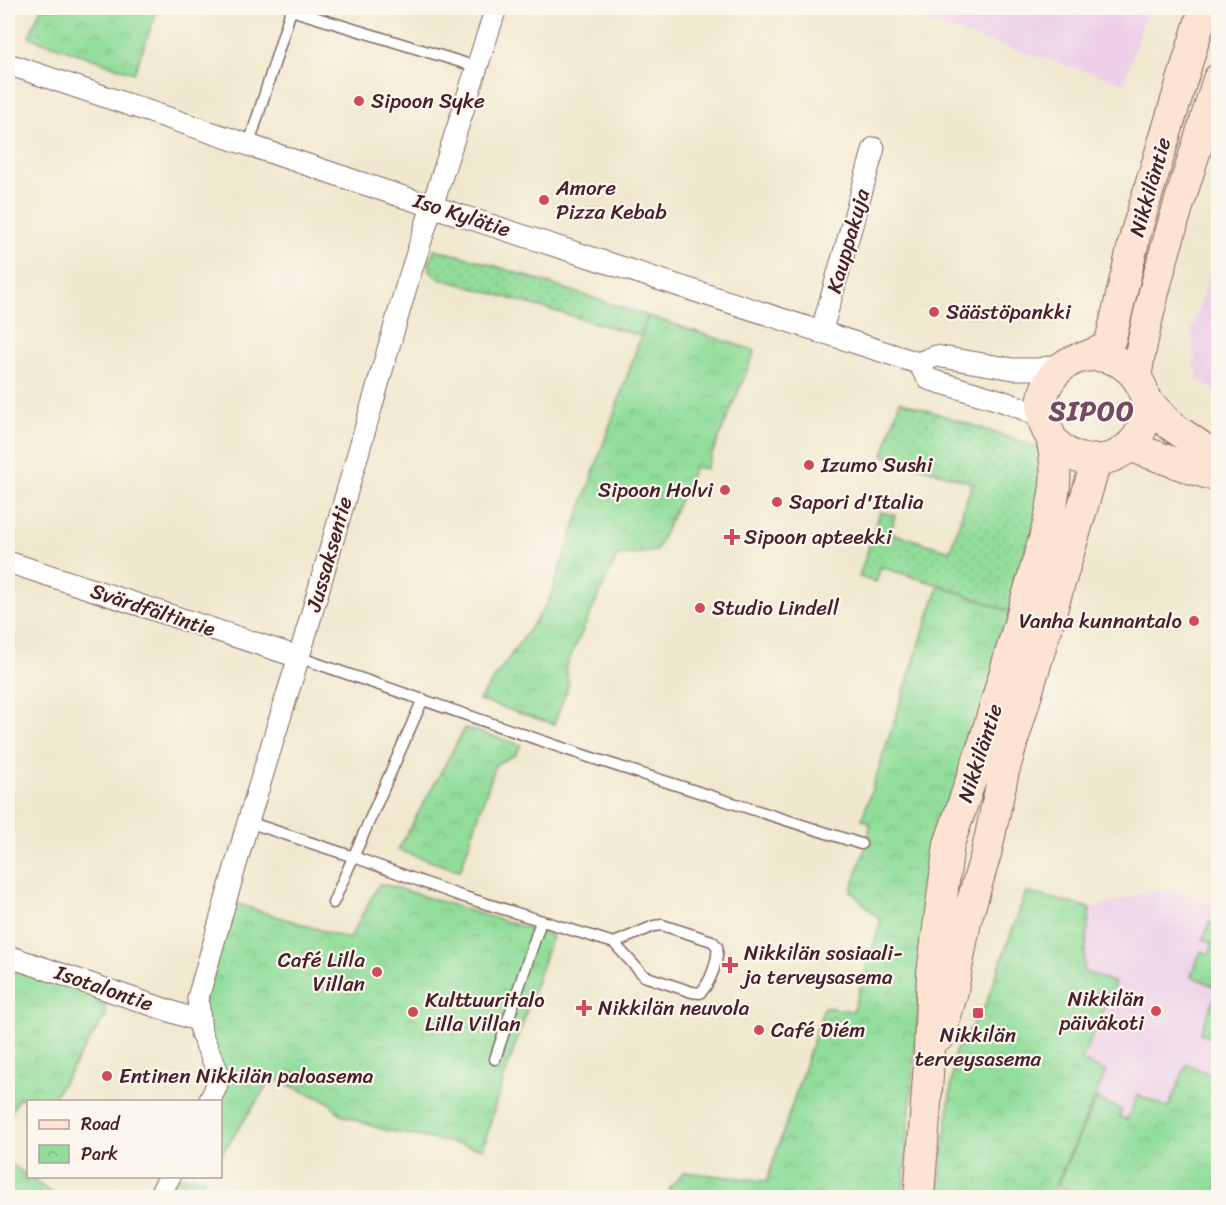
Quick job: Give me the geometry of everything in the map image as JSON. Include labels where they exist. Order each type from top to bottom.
[{"type":"street","name":"Jussaksentie","points":[[210,1100],[217,1085],[217,1070],[201,1033],[198,998],[407,284],[496,8]]},
{"type":"street","name":"Nikkiläntie","points":[[1077,360],[1106,348],[1111,338],[1136,231],[1204,8]]},
{"type":"street","name":"Iso Kylätie","points":[[8,64],[432,206],[918,363],[936,356],[1012,369],[1038,369],[1077,360]]},
{"type":"street","name":"Nikkiläntie","points":[[1141,388],[1155,288],[1169,235],[1218,79]]},
{"type":"street","name":"Kauppakuja","points":[[821,333],[874,148]]},
{"type":"street","points":[[1141,388],[1144,420],[1141,430],[1129,446],[1116,454],[1096,459],[1077,456],[1059,446],[1047,427],[1043,400],[1056,372],[1077,360],[1102,356],[1129,369],[1170,425],[1218,458]]},
{"type":"street","name":"Iso Kylätie","points":[[918,363],[928,379],[1021,408],[1047,427]]},
{"type":"street","name":"Nikkiläntie","points":[[920,1197],[932,973],[949,844],[984,742],[1046,532],[1056,474],[1056,456],[1047,427]]},
{"type":"street","points":[[1129,446],[1218,477]]},
{"type":"street","name":"Nikkiläntie","points":[[928,1076],[952,995],[966,921],[986,854],[1004,771],[1096,459]]},
{"type":"street","name":"Svärdfältintie","points":[[8,562],[298,657]]},
{"type":"street","name":"Isotalontie","points":[[8,956],[200,1021]]},
{"type":"street","points":[[158,1197],[169,1178]]},
{"type":"lane","points":[[249,144],[291,10],[477,67]]},
{"type":"lane","points":[[298,657],[600,761],[861,844]]},
{"type":"lane","points":[[333,903],[423,699]]},
{"type":"lane","points":[[248,822],[458,895],[614,943],[644,976],[699,993],[705,988],[718,953],[717,945],[712,942],[662,925],[654,926],[614,943]]},
{"type":"lane","points":[[495,1059],[540,921]]},
{"type":"shaded area","points":[[899,8],[1148,8],[1124,83],[902,15]]},
{"type":"shaded area","points":[[1218,248],[1218,393],[1197,379],[1191,333]]},
{"type":"shaded area","points":[[1156,890],[1175,890],[1216,906],[1210,922],[1218,926],[1218,1197],[1058,1197],[1055,1186],[1106,1072],[1081,1062],[1115,983],[1083,971],[1090,908]]},
{"type":"green space","points":[[41,8],[158,8],[134,73],[29,37]]},
{"type":"green space","points":[[434,249],[480,261],[648,316],[642,336],[438,278],[431,272],[429,264]]},
{"type":"green space","points":[[648,316],[755,351],[706,469],[695,467],[656,551],[617,556],[565,669],[569,684],[554,724],[479,700],[548,603]]},
{"type":"green space","points":[[900,401],[1046,450],[1046,494],[1011,612],[939,585],[881,567],[876,582],[859,577],[880,512],[895,515],[891,533],[950,551],[972,483],[883,455]]},
{"type":"green space","points":[[939,585],[1011,612],[924,937],[903,1197],[667,1198],[670,1188],[684,1172],[767,1181],[824,1007],[853,1011],[881,921],[851,891],[869,836],[870,823],[862,819]]},
{"type":"green space","points":[[465,728],[521,745],[515,755],[496,764],[460,871],[398,850]]},
{"type":"green space","points":[[379,884],[552,936],[496,1102],[483,1149],[381,1129],[342,1115],[327,1101],[272,1078],[222,1153],[222,1100],[219,1100],[199,1021],[225,900],[349,939]]},
{"type":"green space","points":[[1026,892],[1090,908],[1083,971],[1115,983],[1081,1061],[1106,1072],[1056,1185],[1058,1197],[938,1197],[955,1052],[985,1006]]},
{"type":"green space","points":[[1210,922],[1218,926],[1218,988],[1191,976],[1201,951],[1209,954],[1213,944],[1203,939]]},
{"type":"green space","points":[[8,964],[104,988],[106,1015],[52,1100],[27,1101],[19,1097],[8,1119]]},
{"type":"green space","points":[[1218,989],[1218,1041],[1200,1033]]},
{"type":"green space","points":[[1218,1059],[1218,1197],[1087,1197],[1057,1185],[1096,1099],[1122,1110],[1119,1116],[1127,1120],[1138,1095],[1168,1108],[1187,1064],[1212,1075]]},
{"type":"green space","points":[[8,1162],[27,1176],[27,1178],[30,1178],[57,1197],[8,1197]]},
{"type":"green space","points":[[168,1178],[205,1178],[192,1197],[156,1198]]},
{"type":"place","name":"Sipoon Syke","points":[[359,101]]},
{"type":"place","name":"Amore Pizza Kebab","points":[[544,200]]},
{"type":"place","name":"Säästöpankki","points":[[934,312]]},
{"type":"place","name":"Izumo Sushi","points":[[809,465]]},
{"type":"place","name":"Sipoon Holvi","points":[[725,490]]},
{"type":"place","name":"Sapori d'Italia","points":[[777,502]]},
{"type":"place","name":"Sipoon apteekki","points":[[732,537]]},
{"type":"place","name":"Studio Lindell","points":[[700,608]]},
{"type":"place","name":"Vanha kunnantalo","points":[[1194,621]]},
{"type":"place","name":"Nikkilän sosiaali- ja terveysasema","points":[[730,965]]},
{"type":"place","name":"Café Lilla Villan","points":[[377,972]]},
{"type":"place","name":"Nikkilän neuvola","points":[[584,1008]]},
{"type":"place","name":"Nikkilän päiväkoti","points":[[1156,1011]]},
{"type":"place","name":"Kulttuuritalo Lilla Villan","points":[[413,1012]]},
{"type":"place","name":"Nikkilän terveysasema","points":[[978,1013]]},
{"type":"place","name":"Café Diém","points":[[759,1030]]},
{"type":"place","name":"Entinen Nikkilän paloasema","points":[[107,1076]]},
{"type":"district","name":"SIPOO","points":[[1092,411]]}]
